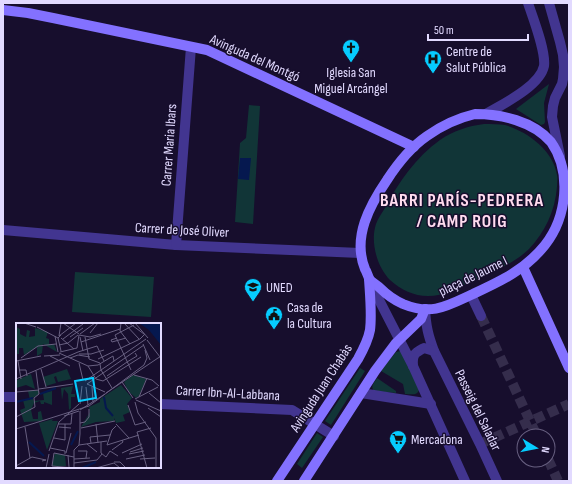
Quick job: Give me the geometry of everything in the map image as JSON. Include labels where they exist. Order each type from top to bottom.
[{"type":"main road","name":"Avinguda del Montgó","points":[[5,3],[28,13]]},
{"type":"main road","name":"Avinguda del Montgó","points":[[3,10],[28,13],[206,50],[414,147]]},
{"type":"main road","name":"plaça de Jaume I","points":[[486,114],[517,120],[540,133],[551,142],[560,156],[567,182],[565,216],[545,245],[531,260],[511,275],[471,295],[438,309],[411,307],[385,293],[369,279],[360,253],[360,241],[364,223],[377,195],[396,167],[414,147],[427,136],[453,121],[469,115],[486,114]]},
{"type":"main road","points":[[523,267],[569,368]]},
{"type":"main road","name":"Avinguda Juan Chabàs","points":[[277,481],[358,359],[366,343],[370,330],[369,279]]},
{"type":"main road","points":[[304,481],[375,371],[396,343],[421,319],[425,309]]},
{"type":"street","points":[[486,114],[520,93],[537,79],[542,72],[544,58],[537,28],[528,3]]},
{"type":"street","points":[[549,3],[563,55],[564,68],[563,79],[565,85],[555,98],[552,117],[560,156]]},
{"type":"street","name":"Carrer Maria Ibars","points":[[176,245],[191,47]]},
{"type":"street","name":"Carrer de José Oliver","points":[[3,230],[176,245],[360,253]]},
{"type":"street","points":[[369,279],[413,366],[465,481]]},
{"type":"street","points":[[471,295],[481,316]]},
{"type":"street","name":"Passeig del Saladar","points":[[425,309],[428,336],[434,351],[497,481]]},
{"type":"street","points":[[413,366],[412,359],[415,353],[424,348],[434,351]]},
{"type":"street","points":[[361,393],[431,404]]},
{"type":"street","points":[[3,397],[16,397]]},
{"type":"street","name":"Carrer Ibn-Al-Labbana","points":[[161,404],[292,410],[334,436]]},
{"type":"green space","points":[[549,84],[544,103],[545,122],[541,125],[516,109]]},
{"type":"green space","points":[[249,105],[260,106],[253,224],[235,222],[240,143],[246,138]]},
{"type":"green space","points":[[484,124],[505,125],[522,132],[538,143],[551,158],[555,166],[557,180],[556,196],[548,221],[540,236],[529,249],[517,259],[502,268],[440,295],[423,296],[408,292],[390,280],[381,268],[374,246],[374,231],[377,222],[408,171],[423,154],[440,140],[455,132],[472,126]]},
{"type":"green space","points":[[75,272],[154,277],[151,317],[72,312]]},
{"type":"green space","points":[[396,352],[402,352],[419,390],[415,394],[405,394],[403,384],[381,371]]},
{"type":"green space","points":[[360,368],[365,371],[331,425],[325,421]]},
{"type":"green space","points":[[377,378],[396,391],[396,393],[374,391],[372,386]]},
{"type":"green space","points":[[317,433],[323,437],[302,468],[297,464]]},
{"type":"shaded area","points":[[240,158],[251,158],[249,180],[238,179]]},
{"type":"tunnel","points":[[481,316],[533,428]]},
{"type":"tunnel","points":[[480,444],[569,404]]},
{"type":"tunnel","points":[[552,468],[558,481]]},
{"type":"place","name":"Iglesia San Miguel Arcángel","points":[[351,63]]},
{"type":"place","name":"Centre de Salut Pública","points":[[433,74]]},
{"type":"place","name":"UNED","points":[[253,302]]},
{"type":"place","name":"Casa de la Cultura","points":[[274,330]]},
{"type":"place","name":"Mercadona","points":[[398,454]]},
{"type":"district","name":"BARRI PARÍS-PEDRERA / CAMP ROIG","points":[[462,210]]}]
